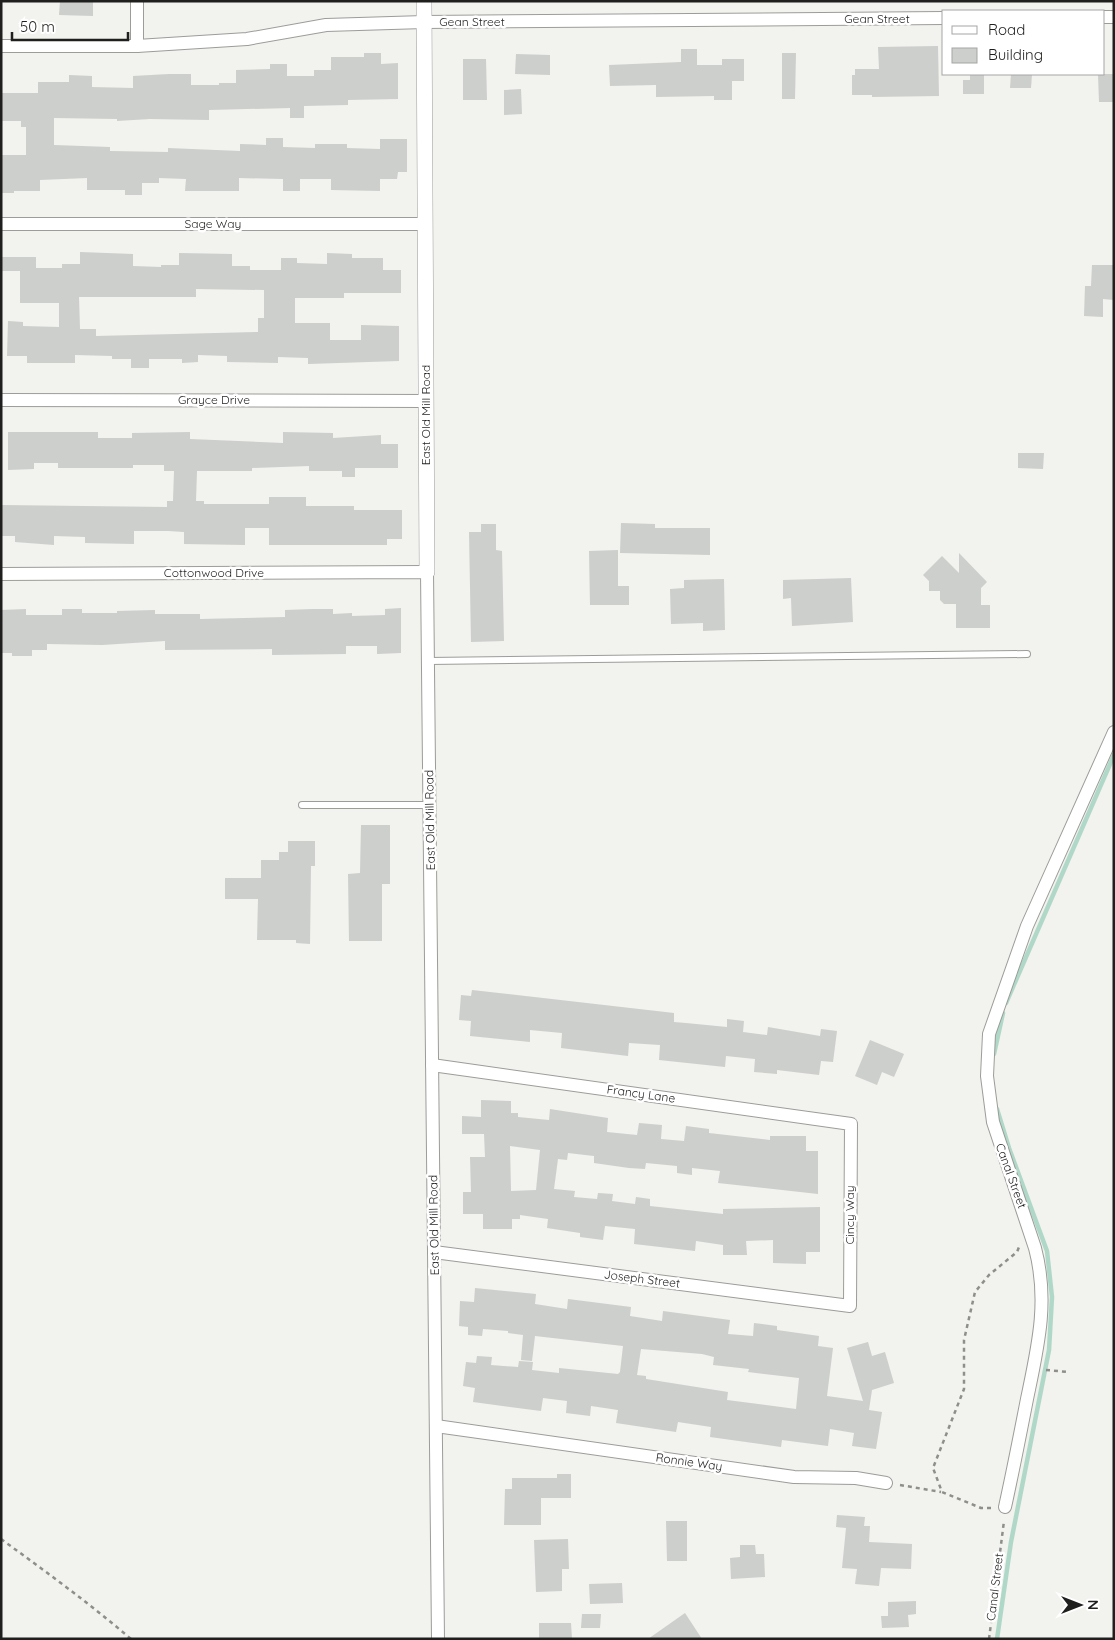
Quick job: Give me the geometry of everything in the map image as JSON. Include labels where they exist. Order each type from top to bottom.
[{"type":"street","points":[[136,1],[137,46]]},
{"type":"street","name":"East Old Mill Road","points":[[424,1],[427,572],[438,1639]]},
{"type":"street","name":"Gean Street","points":[[1,46],[137,46],[247,39],[326,25],[424,22],[942,18]]},
{"type":"street","name":"Sage Way","points":[[1,224],[425,224]]},
{"type":"street","name":"Grayce Drive","points":[[1,400],[426,401]]},
{"type":"street","name":"Cottonwood Drive","points":[[1,574],[427,572]]},
{"type":"street","name":"Canal Street","points":[[1005,1507],[1033,1368],[1043,1300],[1041,1269],[993,1122],[986,1076],[989,1034],[1026,926],[1114,732]]},
{"type":"street","name":"Francy Lane","points":[[432,1065],[850,1124]]},
{"type":"street","name":"Cincy Way","points":[[850,1124],[850,1306]]},
{"type":"street","name":"Joseph Street","points":[[434,1252],[850,1306]]},
{"type":"street","name":"Ronnie Way","points":[[436,1426],[794,1477],[856,1478],[886,1483]]},
{"type":"lane","points":[[428,661],[1027,654]]},
{"type":"lane","points":[[302,805],[429,805]]},
{"type":"path","points":[[942,1492],[933,1468],[964,1389],[964,1340],[976,1292],[989,1275],[1017,1252],[1020,1244]]},
{"type":"path","points":[[1052,1370],[1069,1372]]},
{"type":"path","points":[[886,1483],[942,1492],[981,1508],[1005,1507]]},
{"type":"path","name":"Canal Street","points":[[989,1639],[1005,1507]]},
{"type":"path","points":[[1,1539],[82,1597],[131,1639]]},
{"type":"building","points":[[60,1],[93,1],[93,16],[59,15]]},
{"type":"building","points":[[938,46],[939,96],[872,97],[872,95],[852,95],[852,75],[855,75],[855,69],[879,69],[878,47]]},
{"type":"building","points":[[681,49],[697,49],[697,65],[722,65],[722,59],[744,59],[744,81],[732,81],[732,100],[714,100],[714,96],[656,97],[656,85],[610,86],[609,65],[681,62]]},
{"type":"building","points":[[364,53],[381,53],[381,64],[398,63],[398,99],[348,100],[348,105],[304,106],[304,118],[290,118],[290,108],[209,110],[209,120],[150,119],[117,121],[117,119],[54,118],[54,145],[110,147],[110,151],[168,152],[168,148],[240,151],[240,144],[266,145],[266,138],[283,138],[283,147],[315,148],[315,144],[347,144],[347,148],[380,149],[380,139],[407,139],[407,172],[398,172],[397,179],[380,179],[380,191],[331,190],[331,179],[300,179],[300,191],[283,191],[283,179],[239,178],[239,191],[185,191],[186,179],[159,178],[159,183],[142,183],[142,195],[125,195],[125,190],[87,190],[87,178],[40,180],[40,191],[1,193],[1,155],[26,155],[26,127],[21,127],[21,121],[1,121],[1,93],[38,93],[38,82],[69,82],[69,75],[92,76],[92,87],[133,88],[133,76],[169,74],[191,74],[191,85],[219,85],[219,83],[236,83],[236,70],[270,69],[270,64],[287,64],[287,76],[314,76],[314,70],[331,70],[331,57],[364,57]]},
{"type":"building","points":[[782,53],[796,53],[795,99],[782,99]]},
{"type":"building","points":[[516,54],[550,55],[550,75],[515,74]]},
{"type":"building","points":[[463,59],[486,59],[487,100],[463,100]]},
{"type":"building","points":[[1114,74],[1114,102],[1099,102],[1098,75]]},
{"type":"building","points":[[970,75],[984,75],[984,94],[963,94],[963,80],[970,80]]},
{"type":"building","points":[[1011,75],[1032,75],[1031,88],[1010,88]]},
{"type":"building","points":[[521,89],[522,114],[504,115],[504,90]]},
{"type":"building","points":[[80,252],[133,254],[133,266],[161,267],[161,265],[179,265],[179,253],[232,254],[232,266],[250,266],[250,270],[281,270],[281,258],[297,258],[297,263],[327,264],[327,253],[352,254],[352,258],[383,258],[383,270],[401,270],[401,293],[344,293],[344,298],[295,298],[295,323],[330,323],[330,340],[361,340],[361,325],[399,326],[399,361],[308,364],[308,358],[278,357],[278,363],[227,362],[227,356],[198,355],[198,362],[182,363],[182,359],[149,359],[149,368],[131,368],[131,359],[112,359],[112,356],[75,355],[75,363],[27,363],[27,356],[7,356],[8,321],[23,322],[23,326],[59,327],[59,303],[20,303],[20,271],[1,271],[1,257],[36,257],[36,268],[62,268],[62,264],[80,264]],"holes":[[[196,289],[264,290],[264,318],[258,318],[258,332],[96,336],[96,329],[80,329],[79,297],[196,297]]]},
{"type":"building","points":[[1092,265],[1114,265],[1114,300],[1103,299],[1103,317],[1084,316],[1085,286],[1091,286]]},
{"type":"building","points":[[8,432],[98,432],[98,438],[132,438],[132,433],[190,432],[190,439],[283,443],[283,432],[333,433],[333,438],[381,435],[381,444],[398,444],[398,468],[355,468],[355,477],[342,477],[342,471],[309,471],[309,466],[252,468],[252,471],[197,471],[196,501],[204,501],[204,504],[269,504],[269,497],[306,497],[306,506],[354,506],[354,510],[402,510],[402,539],[387,539],[387,545],[269,545],[269,528],[245,528],[245,545],[184,544],[184,532],[168,531],[134,531],[134,544],[85,543],[85,537],[54,536],[54,545],[15,542],[15,536],[1,536],[1,505],[167,507],[167,501],[173,501],[174,471],[164,471],[164,465],[133,465],[133,468],[58,468],[58,463],[34,463],[34,469],[8,470]]},
{"type":"building","points":[[1018,453],[1044,453],[1043,469],[1018,468]]},
{"type":"building","points":[[621,523],[655,524],[655,528],[710,528],[710,555],[620,553]]},
{"type":"building","points":[[481,524],[496,524],[496,550],[502,551],[504,641],[471,642],[469,532],[481,532]]},
{"type":"building","points":[[618,550],[618,586],[629,586],[629,605],[590,605],[589,551]]},
{"type":"building","points":[[959,553],[987,582],[981,588],[981,605],[990,605],[990,628],[956,628],[956,604],[944,604],[940,600],[940,591],[929,591],[929,581],[923,575],[942,556],[959,573]]},
{"type":"building","points":[[851,578],[853,622],[792,626],[791,598],[783,599],[783,580]]},
{"type":"building","points":[[724,579],[725,630],[703,631],[703,623],[671,624],[670,589],[684,588],[684,580]]},
{"type":"building","points":[[401,608],[401,653],[377,654],[377,646],[346,646],[346,654],[272,655],[272,649],[165,650],[165,641],[102,645],[47,644],[47,650],[32,650],[32,656],[12,656],[12,653],[1,653],[1,610],[26,609],[26,615],[62,615],[62,609],[82,609],[82,613],[155,610],[155,614],[200,614],[200,619],[285,617],[285,610],[313,609],[333,609],[333,614],[352,613],[352,616],[385,615],[385,609]]},
{"type":"building","points":[[361,825],[390,825],[390,884],[382,884],[382,941],[349,941],[348,874],[360,873]]},
{"type":"building","points":[[288,841],[315,841],[315,866],[311,866],[310,944],[296,943],[296,940],[257,940],[258,899],[225,899],[225,878],[261,878],[261,860],[279,860],[279,852],[288,852]]},
{"type":"building","points":[[472,990],[674,1013],[674,1022],[727,1027],[727,1019],[744,1021],[743,1032],[767,1035],[768,1027],[820,1036],[821,1029],[837,1031],[833,1062],[821,1061],[819,1075],[777,1070],[777,1074],[754,1072],[755,1059],[726,1056],[725,1067],[659,1060],[660,1045],[629,1043],[628,1056],[561,1048],[562,1033],[530,1030],[530,1042],[470,1036],[471,1021],[459,1020],[461,995],[471,996]]},
{"type":"building","points":[[870,1040],[904,1054],[894,1077],[882,1072],[877,1085],[855,1076]]},
{"type":"building","points":[[481,1100],[511,1101],[511,1113],[518,1113],[518,1117],[549,1120],[550,1109],[608,1118],[607,1132],[637,1135],[639,1123],[662,1125],[661,1139],[684,1141],[686,1126],[709,1129],[709,1133],[770,1140],[770,1136],[806,1136],[806,1151],[818,1151],[818,1194],[718,1183],[720,1171],[692,1168],[692,1175],[677,1173],[677,1166],[646,1163],[645,1169],[629,1168],[594,1163],[594,1156],[568,1153],[567,1160],[558,1159],[554,1189],[575,1191],[574,1197],[597,1199],[598,1193],[613,1194],[612,1201],[635,1204],[636,1197],[650,1199],[650,1206],[723,1214],[723,1209],[820,1207],[820,1252],[806,1252],[806,1264],[773,1263],[773,1240],[746,1241],[747,1255],[723,1255],[723,1245],[696,1241],[695,1251],[634,1244],[635,1229],[605,1226],[603,1240],[580,1237],[580,1233],[547,1228],[548,1219],[520,1215],[520,1219],[512,1219],[512,1229],[483,1229],[483,1214],[463,1214],[463,1192],[471,1192],[470,1157],[485,1157],[484,1134],[462,1134],[462,1116],[481,1117]],"holes":[[[510,1146],[540,1150],[536,1190],[511,1191]]]},
{"type":"building","points":[[475,1288],[536,1294],[535,1304],[567,1309],[568,1299],[631,1307],[630,1316],[662,1321],[663,1311],[730,1320],[728,1334],[753,1336],[754,1323],[777,1326],[777,1330],[819,1336],[818,1346],[833,1348],[827,1396],[863,1401],[847,1348],[868,1342],[872,1356],[885,1352],[894,1383],[872,1390],[869,1410],[882,1412],[876,1449],[852,1446],[854,1433],[830,1429],[828,1446],[782,1440],[781,1447],[710,1437],[711,1427],[678,1422],[676,1432],[616,1423],[618,1410],[591,1406],[590,1416],[566,1413],[567,1401],[543,1398],[541,1411],[473,1402],[475,1388],[463,1386],[466,1362],[476,1363],[477,1356],[492,1357],[491,1365],[518,1367],[519,1361],[533,1362],[532,1370],[559,1373],[559,1368],[618,1374],[620,1372],[623,1346],[535,1336],[532,1361],[521,1360],[523,1335],[508,1333],[508,1331],[483,1329],[482,1336],[468,1335],[468,1327],[459,1326],[460,1301],[474,1302]],"holes":[[[641,1349],[702,1354],[714,1357],[713,1365],[749,1369],[748,1372],[799,1378],[796,1409],[727,1400],[728,1392],[646,1379],[646,1376],[637,1375]]]},
{"type":"building","points":[[557,1474],[571,1474],[571,1498],[541,1498],[541,1525],[504,1525],[505,1489],[512,1489],[512,1478],[557,1478]]},
{"type":"building","points":[[837,1515],[865,1517],[864,1526],[870,1526],[869,1542],[912,1544],[911,1569],[881,1568],[879,1586],[855,1584],[857,1569],[842,1568],[846,1528],[836,1527]]},
{"type":"building","points":[[666,1521],[687,1521],[687,1561],[667,1561]]},
{"type":"building","points":[[568,1539],[569,1569],[562,1569],[562,1591],[536,1592],[534,1540]]},
{"type":"building","points":[[740,1545],[755,1545],[756,1554],[764,1554],[765,1577],[731,1579],[730,1558],[740,1557]]},
{"type":"building","points":[[622,1583],[623,1603],[590,1604],[589,1584]]},
{"type":"building","points":[[916,1601],[916,1614],[908,1615],[909,1627],[882,1628],[881,1616],[888,1616],[888,1602]]},
{"type":"building","points":[[685,1613],[702,1639],[648,1639]]},
{"type":"building","points":[[582,1614],[601,1614],[600,1628],[581,1628]]},
{"type":"building","points":[[539,1623],[571,1623],[572,1639],[539,1639]]},
{"type":"waterway","points":[[1006,1003],[1114,755]]},
{"type":"waterway","points":[[994,1054],[1003,1013]]},
{"type":"waterway","points":[[997,1109],[1009,1148],[1047,1251],[1052,1297],[1049,1350],[1011,1542],[997,1639]]}]
